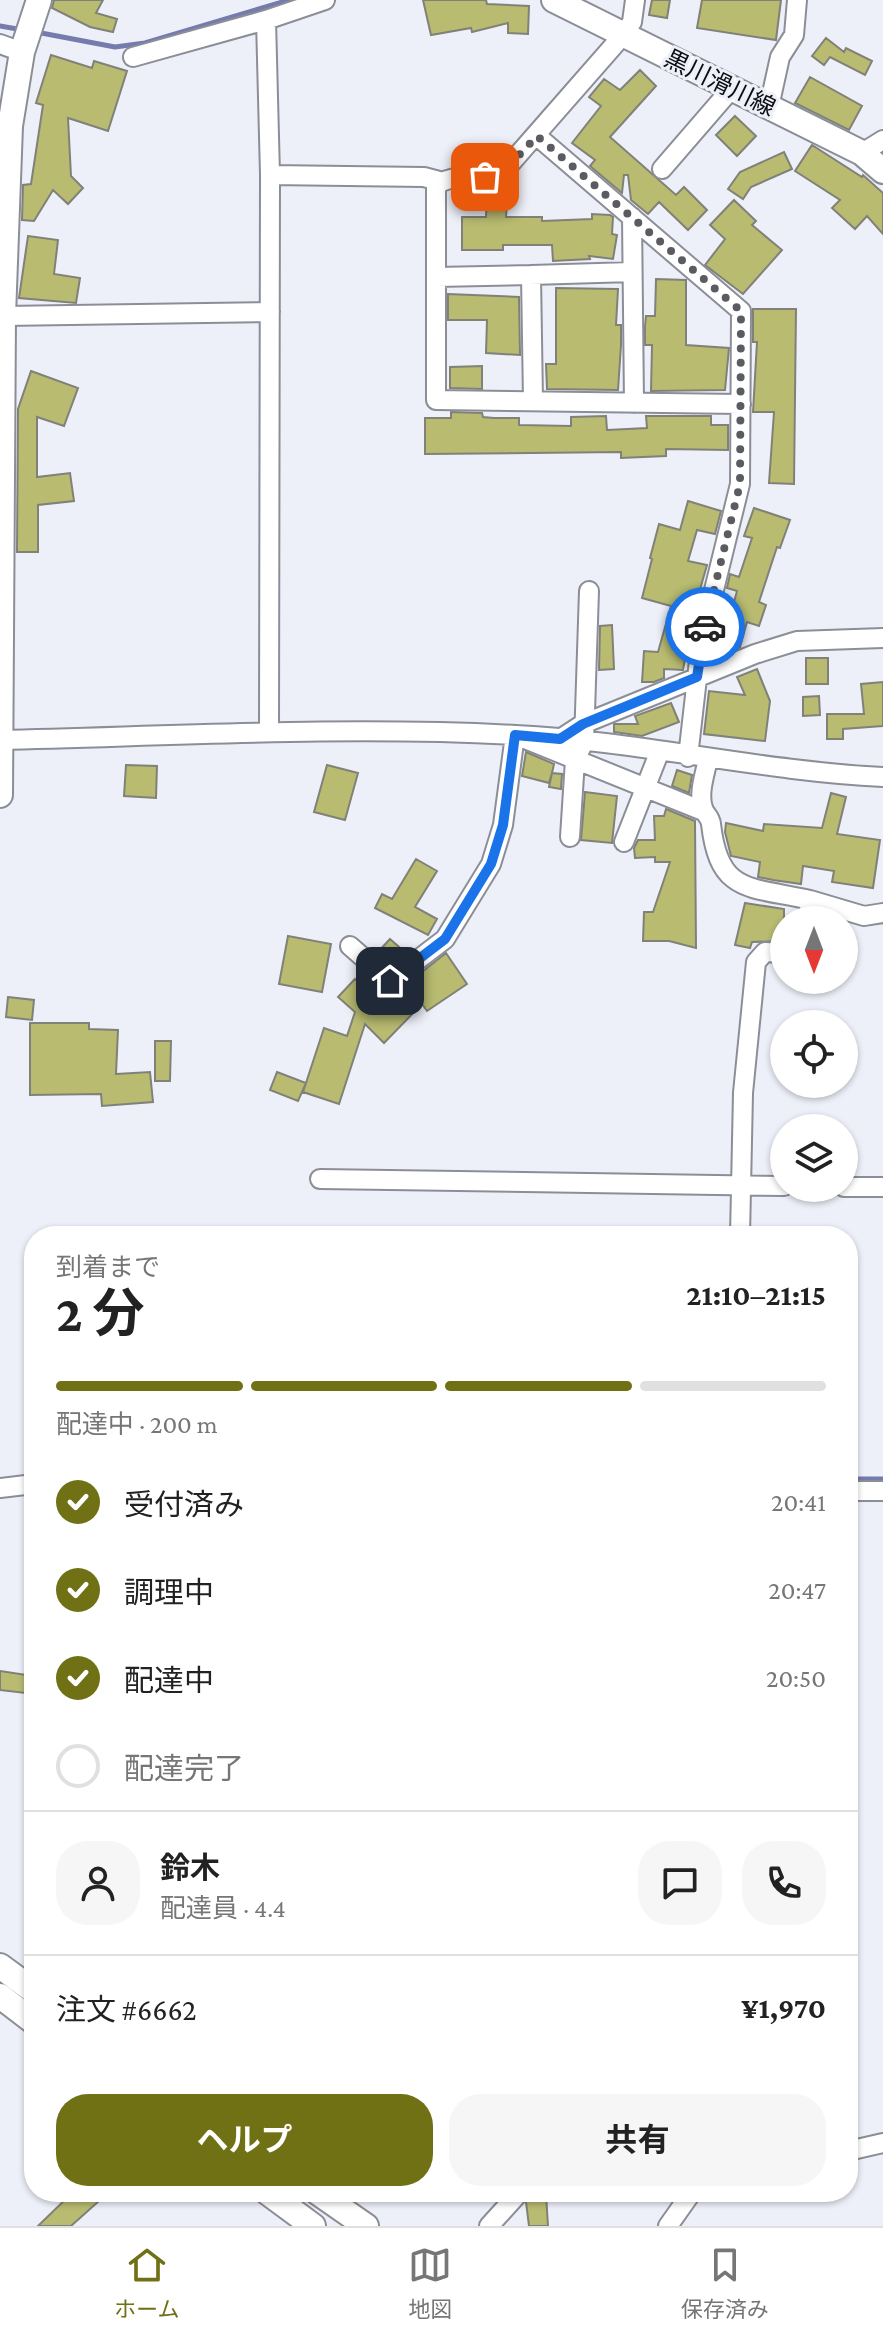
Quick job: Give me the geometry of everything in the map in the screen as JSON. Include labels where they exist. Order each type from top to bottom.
[{"type":"main road","points":[[0,795],[3,316],[11,48],[39,0]]},
{"type":"main road","name":"黒川滑川線","points":[[554,0],[862,153],[883,171]]},
{"type":"main road","points":[[0,1966],[24,1984]]},
{"type":"main road","points":[[0,1996],[24,2014]]},
{"type":"main road","points":[[281,2202],[313,2226]]},
{"type":"main road","points":[[331,2202],[366,2226]]},
{"type":"street","points":[[133,57],[325,0]]},
{"type":"street","points":[[270,175],[424,177],[439,181],[503,172],[623,35],[632,22],[635,0]]},
{"type":"street","points":[[769,107],[780,57],[794,35],[797,0]]},
{"type":"street","points":[[266,20],[270,175],[269,732]]},
{"type":"street","points":[[662,169],[732,88]]},
{"type":"street","points":[[537,136],[741,311],[740,484],[701,643],[688,757]]},
{"type":"street","points":[[862,153],[883,140]]},
{"type":"street","points":[[439,181],[436,187],[436,400],[741,404]]},
{"type":"street","points":[[632,217],[634,403]]},
{"type":"street","points":[[436,277],[632,272]]},
{"type":"street","points":[[531,275],[533,401]]},
{"type":"street","points":[[3,316],[270,312]]},
{"type":"street","points":[[570,837],[575,760],[583,733],[589,591]]},
{"type":"street","points":[[0,740],[269,732],[515,735],[560,739],[583,733],[697,677],[797,641],[883,638]]},
{"type":"street","points":[[583,733],[659,753],[830,774],[883,777]]},
{"type":"street","points":[[515,735],[703,811],[710,817],[713,847],[721,869],[739,883],[864,916],[883,913]]},
{"type":"street","points":[[350,946],[390,981],[445,939],[491,864],[503,825],[515,735]]},
{"type":"street","points":[[624,842],[659,753]]},
{"type":"street","points":[[703,811],[708,759]]},
{"type":"street","points":[[809,906],[810,900]]},
{"type":"street","points":[[740,1226],[743,1093],[756,962],[765,952],[770,952]]},
{"type":"street","points":[[320,1179],[770,1186]]},
{"type":"street","points":[[858,1187],[883,1187]]},
{"type":"street","points":[[0,1488],[24,1485]]},
{"type":"street","points":[[858,1491],[883,1491]]},
{"type":"street","points":[[858,2149],[883,2143]]},
{"type":"street","points":[[489,2226],[511,2202]]},
{"type":"street","points":[[668,2226],[685,2202]]},
{"type":"building","points":[[54,0],[103,0],[96,13],[117,19],[113,32],[90,27],[52,8]]},
{"type":"building","points":[[423,0],[486,0],[487,4],[529,6],[528,34],[508,33],[508,23],[472,32],[471,28],[431,35]]},
{"type":"building","points":[[652,0],[670,0],[667,18],[649,15]]},
{"type":"building","points":[[702,0],[781,0],[776,40],[697,28]]},
{"type":"building","points":[[826,38],[844,52],[846,48],[872,61],[865,75],[830,57],[824,65],[812,56]]},
{"type":"building","points":[[51,55],[92,68],[94,61],[127,71],[108,131],[68,118],[71,176],[83,188],[68,204],[53,190],[34,221],[22,220],[23,185],[31,184],[43,105],[36,103]]},
{"type":"building","points":[[640,70],[656,86],[610,137],[676,195],[684,187],[707,210],[688,230],[659,202],[648,214],[631,200],[628,175],[624,175],[622,193],[590,166],[595,160],[572,143],[601,106],[589,97],[604,79],[620,90]]},
{"type":"building","points":[[810,77],[862,106],[849,130],[795,103]]},
{"type":"building","points":[[735,116],[756,136],[737,156],[716,135]]},
{"type":"building","points":[[812,145],[863,175],[883,193],[883,234],[867,216],[855,229],[832,208],[840,200],[795,171]]},
{"type":"building","points":[[784,152],[792,169],[751,187],[743,199],[728,189],[740,172]]},
{"type":"building","points":[[487,190],[508,191],[506,217],[542,217],[542,221],[592,219],[592,214],[610,215],[613,217],[612,234],[617,235],[613,259],[589,256],[590,259],[553,261],[552,245],[503,245],[503,250],[462,250],[462,217],[486,217]]},
{"type":"building","points":[[734,200],[756,221],[752,225],[782,250],[743,294],[705,265],[725,239],[710,225]]},
{"type":"building","points":[[28,236],[58,240],[54,274],[80,278],[76,303],[19,298]]},
{"type":"building","points":[[656,279],[686,280],[686,345],[729,348],[725,390],[651,391],[652,345],[645,345],[645,326],[646,316],[655,316]]},
{"type":"building","points":[[556,288],[618,289],[616,325],[621,325],[621,345],[618,390],[547,389],[546,364],[556,364]]},
{"type":"building","points":[[448,294],[519,297],[520,355],[486,353],[487,320],[448,320]]},
{"type":"building","points":[[753,309],[796,309],[794,484],[769,483],[774,412],[753,412],[757,342],[753,342]]},
{"type":"building","points":[[482,366],[482,389],[450,388],[450,367]]},
{"type":"building","points":[[31,371],[78,388],[64,426],[37,417],[37,477],[70,473],[74,501],[38,505],[38,552],[17,552],[18,409]]},
{"type":"building","points":[[451,412],[519,418],[519,425],[571,426],[571,417],[606,416],[607,430],[647,428],[646,416],[711,416],[711,425],[728,425],[728,450],[666,449],[666,456],[621,458],[621,452],[425,454],[425,418],[451,418]]},
{"type":"building","points":[[688,501],[721,511],[715,534],[697,530],[688,561],[707,565],[693,614],[683,670],[664,669],[664,678],[642,682],[644,651],[658,652],[671,606],[642,598],[650,558],[659,524],[680,530]]},
{"type":"building","points":[[754,508],[790,520],[780,548],[777,547],[759,602],[766,605],[759,626],[747,622],[740,647],[719,656],[737,591],[727,588],[730,574],[739,577],[752,538],[744,536]]},
{"type":"building","points":[[612,625],[614,669],[599,670],[600,626]]},
{"type":"building","points":[[806,658],[828,658],[828,684],[806,684]]},
{"type":"building","points":[[757,669],[770,701],[765,741],[704,734],[709,691],[745,695],[737,677]]},
{"type":"building","points":[[883,682],[883,726],[843,729],[843,739],[827,739],[827,714],[864,714],[861,684]]},
{"type":"building","points":[[819,696],[820,715],[803,716],[803,697]]},
{"type":"building","points":[[671,703],[679,722],[642,736],[614,732],[614,724],[638,724],[635,716]]},
{"type":"building","points":[[526,752],[554,764],[549,783],[522,776]]},
{"type":"building","points":[[126,765],[157,766],[156,798],[124,796]]},
{"type":"building","points":[[327,765],[358,773],[345,820],[314,812]]},
{"type":"building","points":[[677,770],[692,775],[689,793],[672,786]]},
{"type":"building","points":[[552,773],[562,774],[561,789],[549,787]]},
{"type":"building","points":[[585,792],[617,796],[612,843],[581,840]]},
{"type":"building","points":[[831,793],[846,797],[837,834],[880,840],[873,888],[832,882],[834,871],[803,866],[801,884],[758,877],[760,862],[731,856],[726,823],[763,831],[764,824],[822,828]]},
{"type":"building","points":[[666,809],[695,821],[696,948],[669,941],[643,941],[644,912],[653,912],[670,862],[655,862],[655,857],[635,858],[634,848],[638,840],[655,840],[654,816],[664,816]]},
{"type":"building","points":[[416,859],[437,871],[415,907],[437,919],[428,935],[375,908],[382,894],[392,899]]},
{"type":"building","points":[[745,903],[770,907],[770,941],[752,942],[750,948],[735,945]]},
{"type":"building","points":[[288,936],[331,944],[322,992],[279,984]]},
{"type":"building","points":[[390,939],[406,953],[392,964],[378,952]]},
{"type":"building","points":[[446,953],[467,984],[427,1011],[422,1004],[384,1043],[365,1024],[339,1104],[303,1092],[324,1028],[347,1036],[355,1012],[338,997],[355,979],[388,1009],[410,986],[408,983]]},
{"type":"building","points":[[8,997],[34,1000],[32,1020],[6,1017]]},
{"type":"building","points":[[30,1023],[89,1023],[89,1029],[118,1030],[116,1074],[150,1072],[153,1102],[102,1106],[101,1094],[30,1095]]},
{"type":"building","points":[[155,1041],[171,1041],[170,1081],[155,1081]]},
{"type":"building","points":[[277,1072],[306,1083],[298,1101],[270,1090]]},
{"type":"building","points":[[0,1671],[24,1675],[24,1693],[0,1690]]},
{"type":"building","points":[[63,2202],[98,2202],[71,2226],[38,2226]]},
{"type":"building","points":[[526,2202],[546,2202],[548,2226],[529,2226]]},
{"type":"waterway","points":[[36,32],[115,47],[145,43],[289,0]]},
{"type":"waterway","points":[[0,26],[23,30]]},
{"type":"waterway","points":[[858,1479],[883,1479]]},
{"type":"way so far","points":[[485,177],[503,172],[537,136],[741,311],[740,484],[705,627]]},
{"type":"route","points":[[390,981],[445,939],[491,864],[503,825],[515,735],[560,739],[583,724],[697,677],[705,627]]}]
